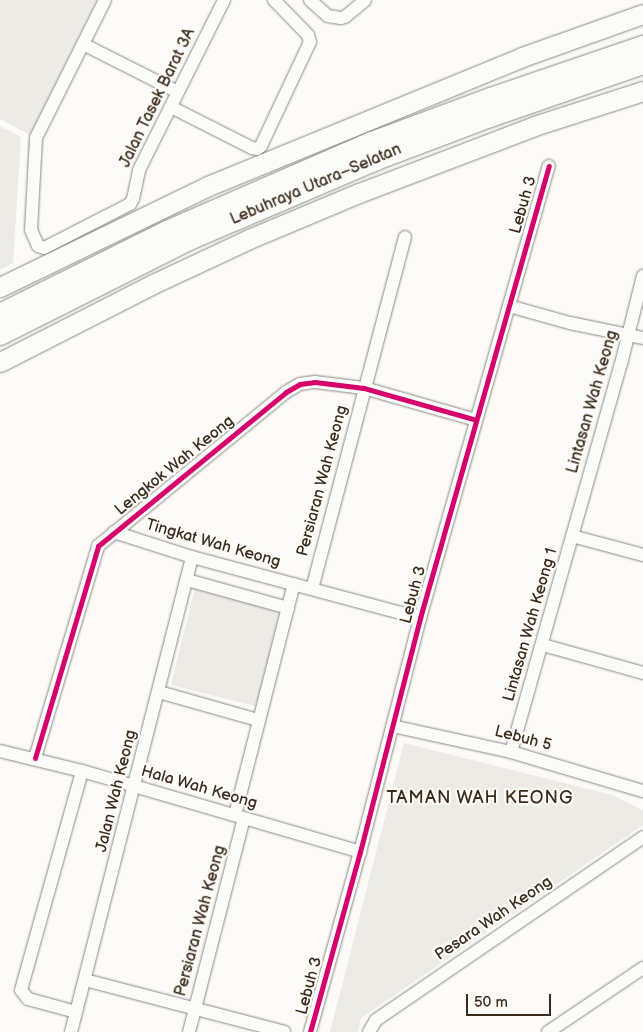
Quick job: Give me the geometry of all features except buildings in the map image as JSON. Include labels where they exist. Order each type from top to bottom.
[{"type":"highway","name":"Lebuhraya Utara–Selatan","points":[[0,315],[167,232],[354,150],[490,99],[643,47]]},
{"type":"highway","name":"Lebuhraya Utara–Selatan","points":[[0,334],[191,238],[358,167],[490,116],[643,63]]},
{"type":"main road","points":[[0,286],[244,170],[522,57],[643,14]]},
{"type":"main road","points":[[0,362],[144,288],[249,239],[359,193],[534,126],[643,92]]},
{"type":"street","points":[[105,0],[83,44],[178,92]]},
{"type":"street","name":"Jalan Tasek Barat 3A","points":[[83,44],[36,138],[31,234],[38,246],[44,248],[130,204],[133,200],[139,170],[224,0]]},
{"type":"street","points":[[170,107],[252,148],[257,149],[261,146],[310,42],[308,35],[274,0]]},
{"type":"street","points":[[310,0],[328,16],[340,18],[365,0]]},
{"type":"street","name":"Lebuh 3","points":[[310,1032],[360,852],[420,618],[548,166]]},
{"type":"street","name":"Persiaran Wah Keong","points":[[312,589],[405,237]]},
{"type":"street","name":"Lintasan Wah Keong","points":[[572,536],[629,335],[643,276]]},
{"type":"street","points":[[509,306],[570,323],[643,338]]},
{"type":"street","name":"Lengkok Wah Keong","points":[[35,758],[95,551],[114,532],[293,388],[300,384],[315,382],[364,388],[476,420]]},
{"type":"street","name":"Tingkat Wah Keong","points":[[114,532],[192,557],[420,618]]},
{"type":"street","points":[[572,536],[643,555]]},
{"type":"street","name":"Lintasan Wah Keong 1","points":[[511,752],[543,645],[572,536]]},
{"type":"street","name":"Jalan Wah Keong","points":[[71,1032],[192,557]]},
{"type":"street","points":[[187,580],[288,608]]},
{"type":"street","name":"Persiaran Wah Keong","points":[[188,1032],[239,817],[258,720],[294,584]]},
{"type":"street","points":[[543,645],[643,673]]},
{"type":"street","points":[[159,692],[258,720]]},
{"type":"street","name":"Lebuh 5","points":[[392,726],[511,752],[643,791]]},
{"type":"street","name":"Hala Wah Keong","points":[[0,751],[82,771],[360,852]]},
{"type":"street","points":[[76,1012],[28,999],[21,990],[82,771]]},
{"type":"street","name":"Pesara Wah Keong","points":[[369,1032],[376,1020],[643,837]]},
{"type":"street","points":[[548,1032],[643,968]]},
{"type":"street","points":[[85,980],[284,1032]]},
{"type":"shaded area","points":[[0,0],[97,0],[30,135],[0,119]]},
{"type":"shaded area","points":[[0,126],[21,137],[13,263],[0,270]]},
{"type":"shaded area","points":[[195,588],[280,609],[256,706],[171,685]]},
{"type":"shaded area","points":[[404,743],[612,795],[643,810],[643,825],[361,1018],[358,1032],[330,1032]]},
{"type":"cycle path","points":[[310,1032],[360,852],[420,618],[549,166]]},
{"type":"cycle path","points":[[35,758],[98,546],[286,392],[300,384],[315,382],[364,388],[476,420]]},
{"type":"district","name":"TAMAN WAH KEONG","points":[[480,798]]}]
